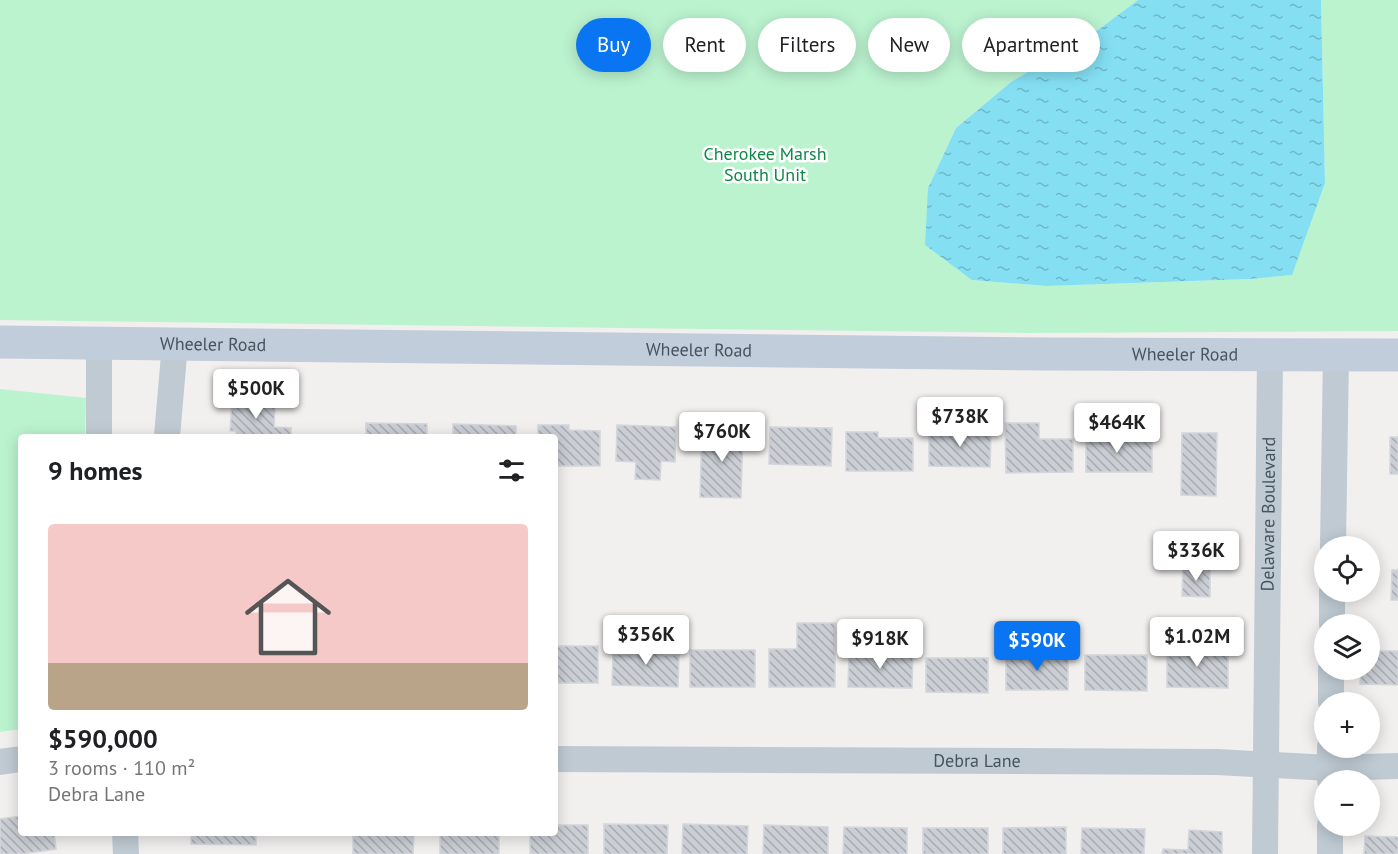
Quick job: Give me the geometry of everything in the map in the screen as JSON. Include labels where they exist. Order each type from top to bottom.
[{"type":"street","name":"Wheeler Road","points":[[0,342],[1055,354],[1398,354]]},
{"type":"street","points":[[99,343],[99,434]]},
{"type":"street","points":[[167,434],[175,344]]},
{"type":"street","name":"Delaware Boulevard","points":[[1265,854],[1270,354]]},
{"type":"street","points":[[1333,536],[1336,354]]},
{"type":"street","points":[[0,762],[18,759]]},
{"type":"street","name":"Debra Lane","points":[[558,759],[1218,762],[1267,765],[1398,766]]},
{"type":"street","points":[[125,836],[126,854]]},
{"type":"street","points":[[1330,836],[1330,854]]},
{"type":"green space","name":"Cherokee Marsh South Unit","points":[[0,0],[1138,0],[1100,28],[1100,18],[962,18],[962,72],[1028,72],[1011,82],[956,128],[928,188],[972,280],[1046,286],[1250,279],[1291,275],[1325,183],[1321,0],[1398,0],[1398,331],[1028,333],[0,320]]},
{"type":"green space","points":[[0,389],[86,398],[85,434],[18,434],[18,729],[0,732]]},
{"type":"water","points":[[1138,0],[1321,0],[1325,183],[1292,275],[1250,279],[1046,286],[972,280],[925,245],[928,188],[956,128],[1011,82],[1028,72],[1100,72],[1100,28]]},
{"type":"building","points":[[232,402],[275,404],[274,427],[291,428],[291,434],[236,434],[236,431],[230,431]]},
{"type":"building","points":[[366,423],[427,424],[427,434],[366,434]]},
{"type":"building","points":[[1005,423],[1039,423],[1039,439],[1073,439],[1073,472],[1006,473]]},
{"type":"building","points":[[453,424],[516,426],[516,434],[453,434]]},
{"type":"building","points":[[538,425],[569,425],[569,430],[600,431],[600,466],[558,466],[558,434],[538,434]]},
{"type":"building","points":[[617,425],[676,427],[675,462],[661,461],[660,480],[635,479],[636,462],[616,461]]},
{"type":"building","points":[[770,427],[832,428],[831,466],[769,464]]},
{"type":"building","points":[[702,429],[743,430],[741,498],[700,497]]},
{"type":"building","points":[[929,429],[991,430],[990,467],[929,466]]},
{"type":"building","points":[[846,432],[878,432],[878,438],[913,438],[913,471],[846,471]]},
{"type":"building","points":[[1086,432],[1118,432],[1118,440],[1152,440],[1152,472],[1086,472]]},
{"type":"building","points":[[1182,433],[1217,433],[1216,496],[1181,495]]},
{"type":"building","points":[[1390,437],[1398,437],[1398,474],[1390,474]]},
{"type":"building","points":[[1183,568],[1210,568],[1210,597],[1182,596]]},
{"type":"building","points":[[1392,570],[1398,570],[1398,600],[1391,600]]},
{"type":"building","points":[[797,623],[835,623],[835,687],[769,687],[769,649],[797,649]]},
{"type":"building","points":[[637,636],[663,637],[663,655],[679,655],[678,687],[612,685],[613,654],[637,655]]},
{"type":"building","points":[[1182,641],[1206,641],[1206,655],[1228,655],[1228,688],[1167,687],[1167,656],[1182,656]]},
{"type":"building","points":[[558,646],[598,646],[598,683],[558,683]]},
{"type":"building","points":[[690,650],[755,650],[755,687],[690,687]]},
{"type":"building","points":[[849,651],[913,652],[912,688],[848,687]]},
{"type":"building","points":[[1380,651],[1398,651],[1398,685],[1360,684],[1360,680],[1380,680]]},
{"type":"building","points":[[1068,653],[1068,690],[1006,690],[1006,654]]},
{"type":"building","points":[[1085,655],[1147,655],[1147,691],[1085,690]]},
{"type":"building","points":[[926,658],[988,658],[988,693],[926,692]]},
{"type":"building","points":[[18,816],[18,836],[54,836],[56,849],[21,854],[0,854],[0,819]]},
{"type":"building","points":[[604,824],[668,825],[667,854],[604,854]]},
{"type":"building","points":[[683,824],[748,826],[747,854],[682,854]]},
{"type":"building","points":[[558,825],[588,825],[588,854],[530,854],[530,836],[558,836]]},
{"type":"building","points":[[764,825],[828,827],[828,854],[763,854]]},
{"type":"building","points":[[844,827],[907,828],[907,854],[843,854]]},
{"type":"building","points":[[1066,827],[1066,854],[1003,854],[1003,828]]},
{"type":"building","points":[[923,828],[988,828],[988,854],[923,854]]},
{"type":"building","points":[[1082,828],[1145,829],[1144,854],[1081,854]]},
{"type":"building","points":[[1189,830],[1222,832],[1222,854],[1162,854],[1163,849],[1188,850]]},
{"type":"building","points":[[191,836],[256,836],[256,845],[191,844]]},
{"type":"building","points":[[353,836],[414,836],[413,854],[353,854]]},
{"type":"building","points":[[440,836],[499,836],[499,854],[440,854]]},
{"type":"building","points":[[1365,836],[1398,837],[1398,854],[1364,854]]}]
